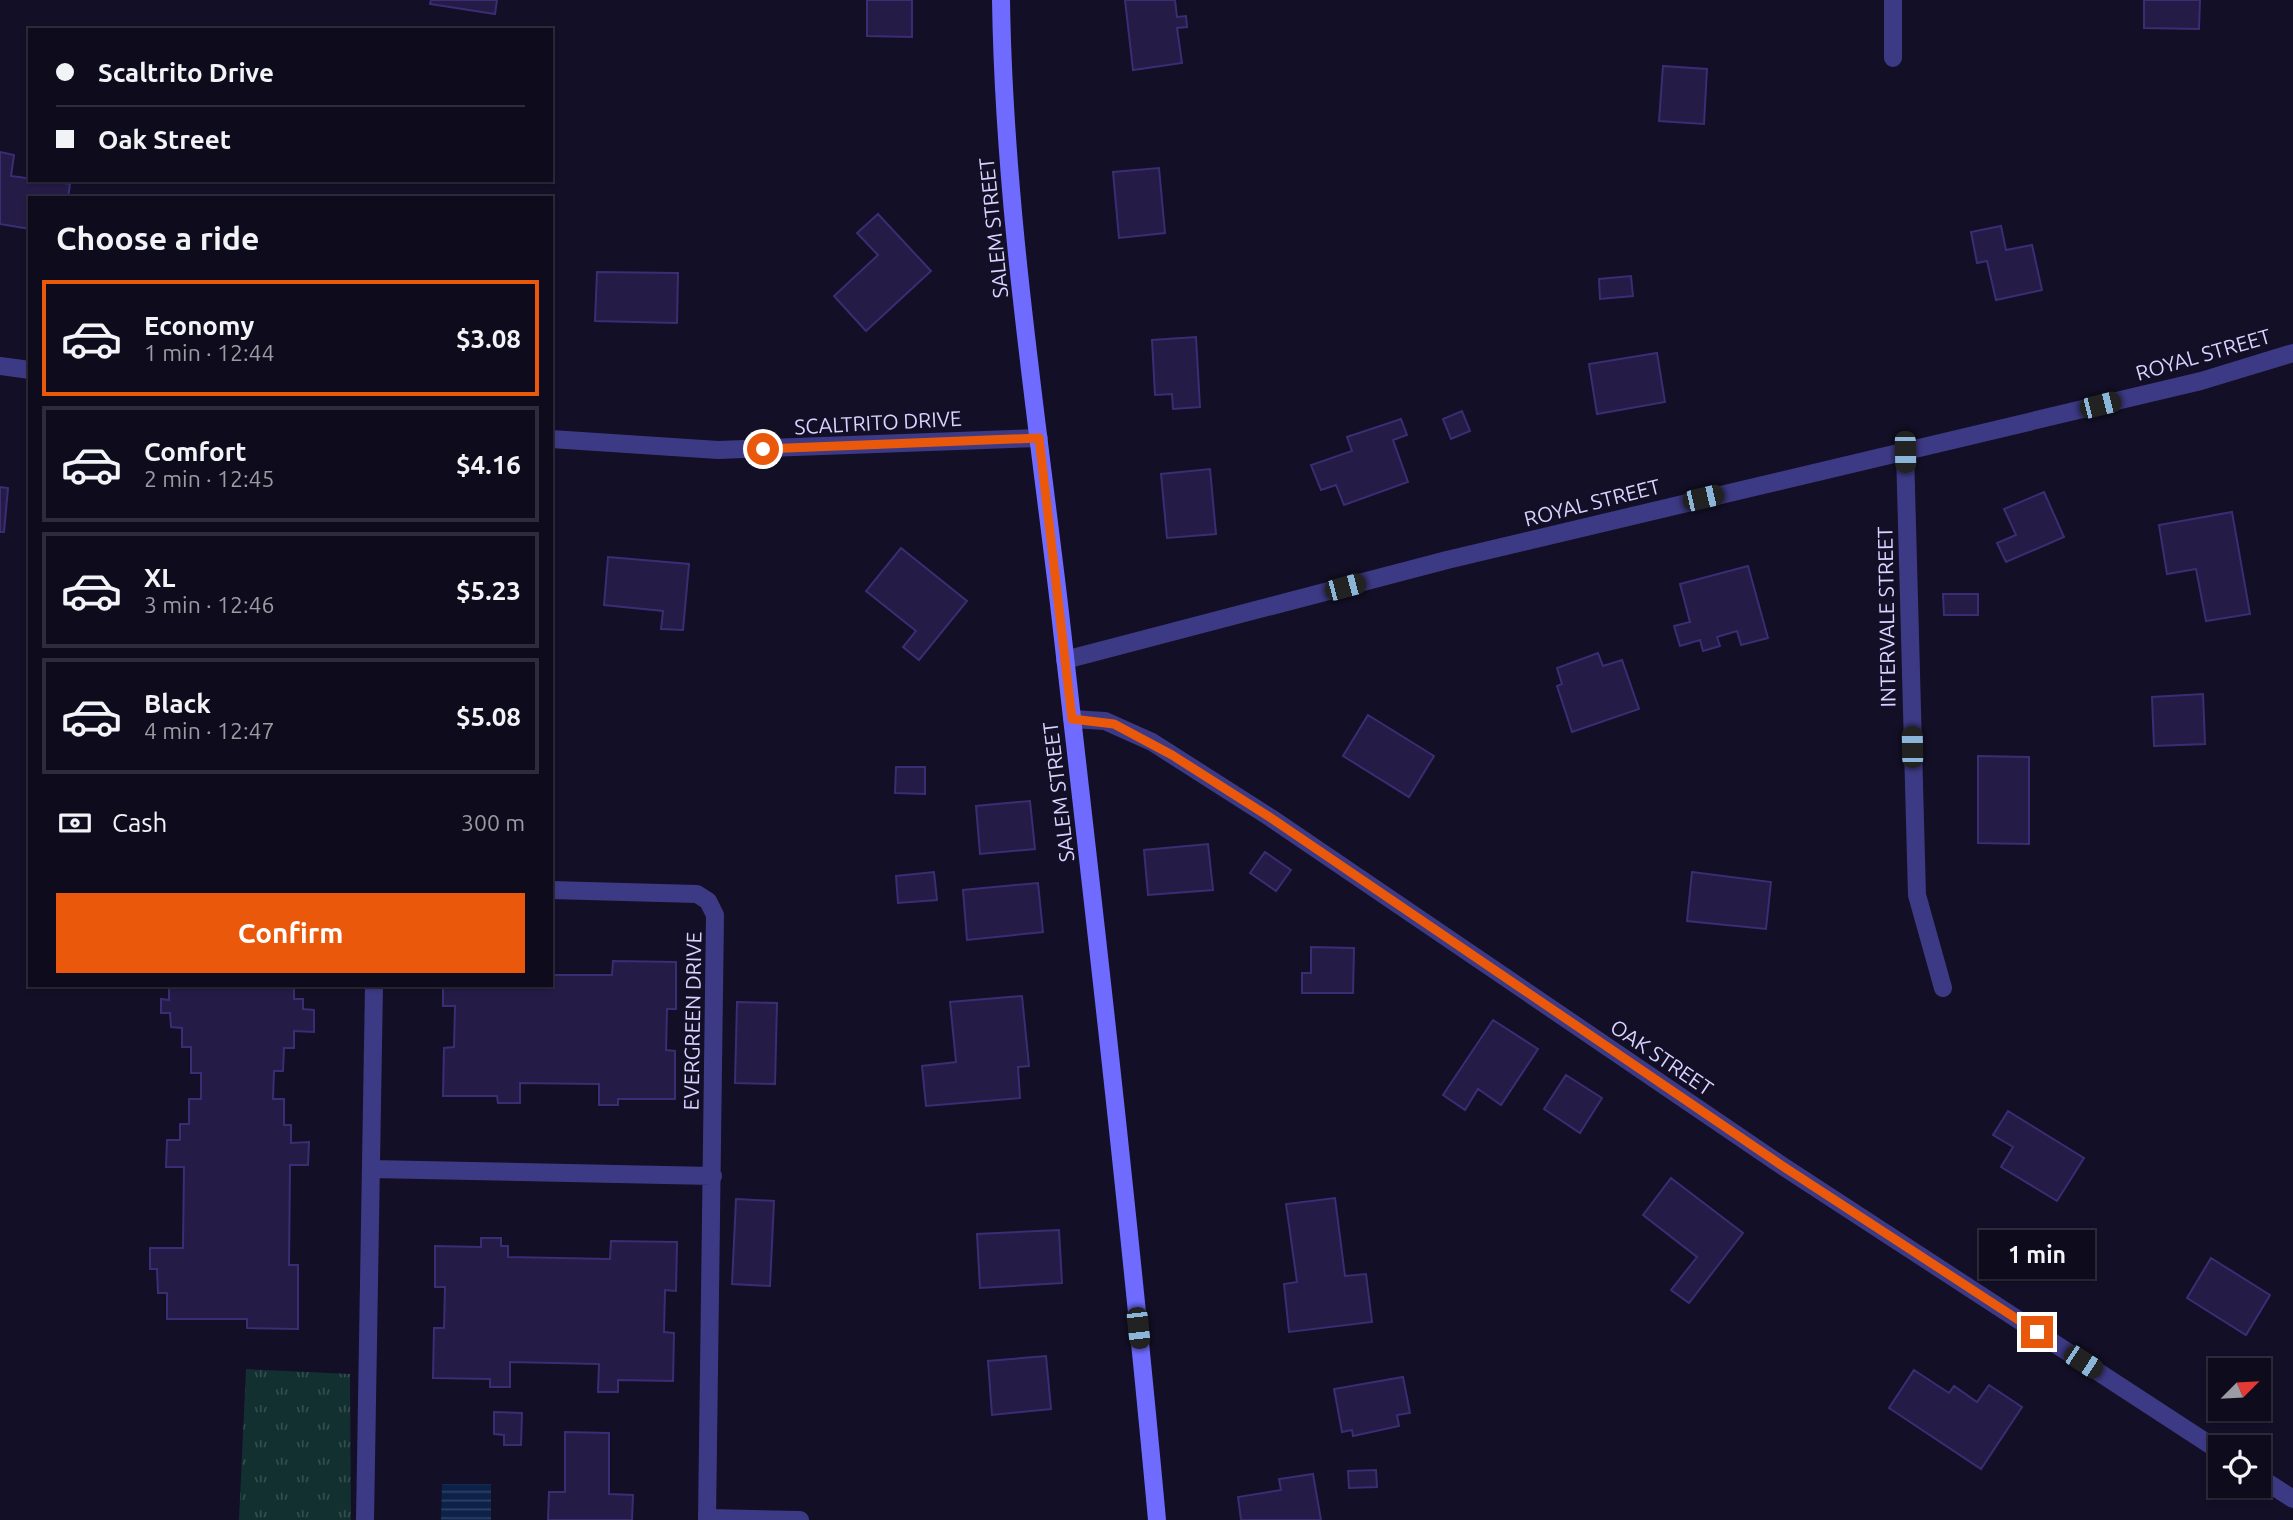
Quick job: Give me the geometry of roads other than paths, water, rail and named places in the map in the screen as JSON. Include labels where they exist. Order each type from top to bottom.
[{"type":"street","name":"SALEM STREET","points":[[1001,0],[1010,180],[1072,719],[1157,1520]]},
{"type":"street","points":[[1893,0],[1894,58]]},
{"type":"street","name":"ROYAL STREET","points":[[1065,660],[1447,560],[2201,381],[2293,353]]},
{"type":"street","points":[[0,366],[28,369]]},
{"type":"street","name":"SCALTRITO DRIVE","points":[[553,439],[718,450],[1039,438]]},
{"type":"street","name":"INTERVALE STREET","points":[[1905,452],[1917,895],[1943,988]]},
{"type":"street","name":"OAK STREET","points":[[1072,719],[1105,721],[1123,727],[1250,804],[1784,1167],[2208,1444]]},
{"type":"street","name":"EVERGREEN DRIVE","points":[[553,890],[683,892],[697,894],[708,901],[717,929],[707,1519],[800,1520]]},
{"type":"street","points":[[365,1520],[374,987]]},
{"type":"street","points":[[371,1169],[713,1176]]},
{"type":"street","points":[[2271,1485],[2293,1499]]},
{"type":"water","points":[[442,1484],[491,1484],[491,1520],[441,1520]]}]
